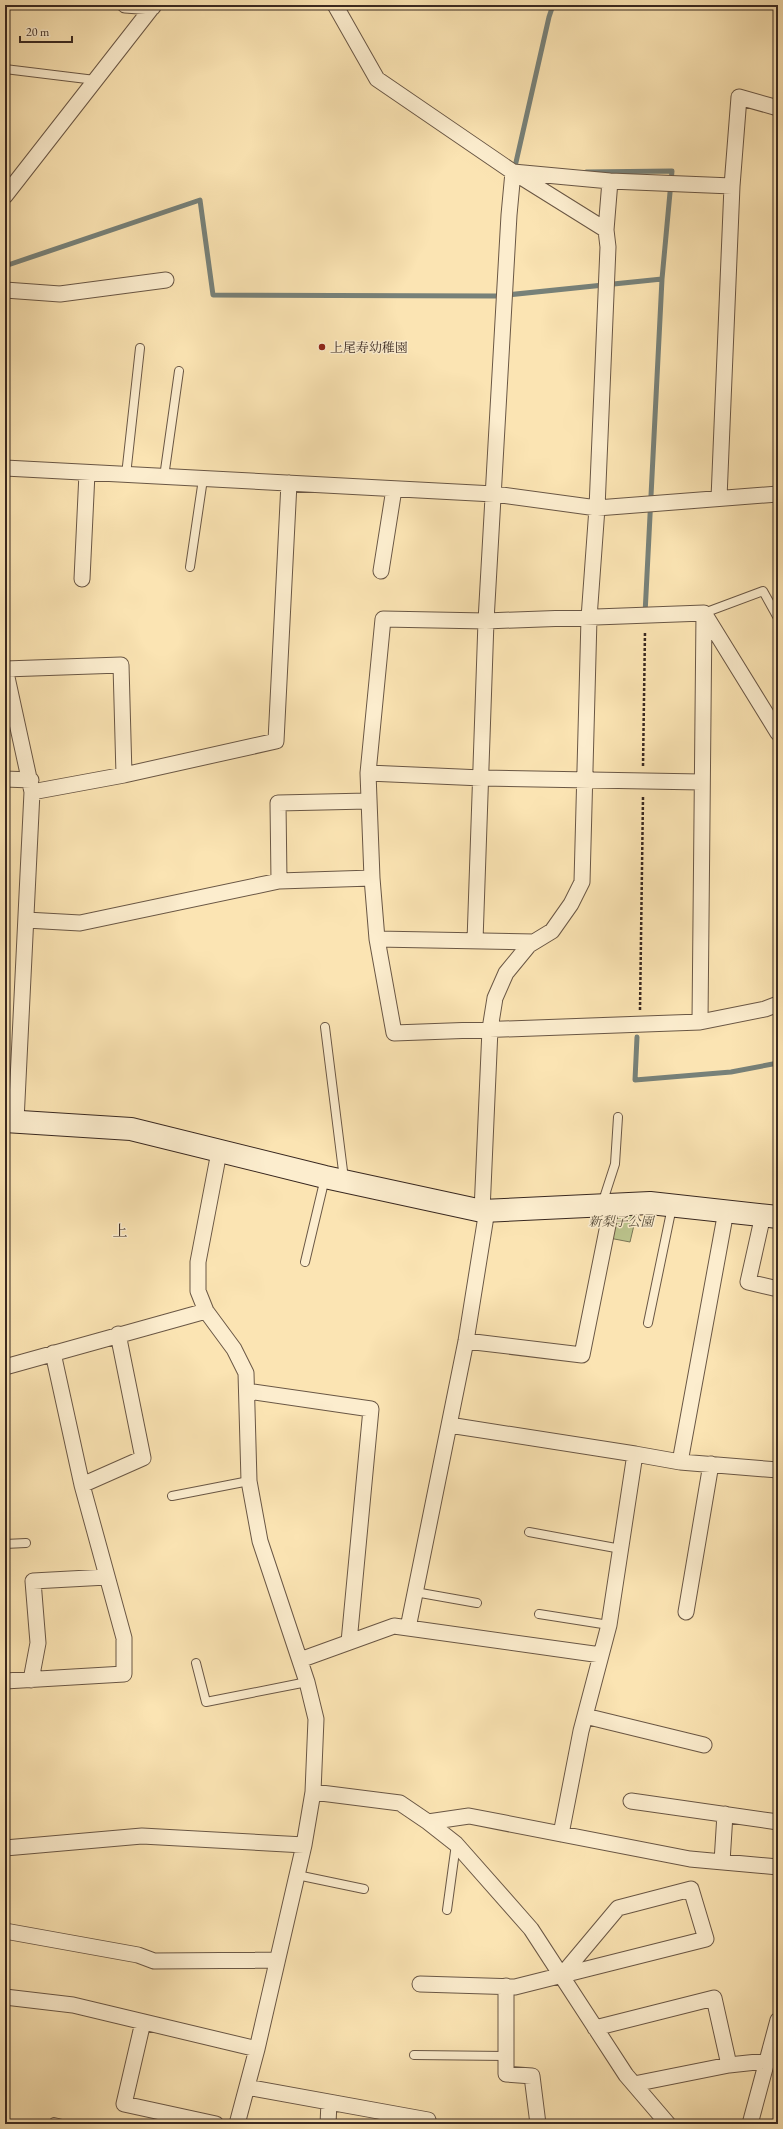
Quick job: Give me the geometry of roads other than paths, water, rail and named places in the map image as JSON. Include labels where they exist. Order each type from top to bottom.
[{"type":"street","points":[[125,5],[153,6]]},
{"type":"street","points":[[335,5],[377,79],[514,172],[606,230]]},
{"type":"street","points":[[5,196],[12,176],[95,80],[153,6]]},
{"type":"street","points":[[719,498],[732,186],[739,96],[778,108]]},
{"type":"street","points":[[514,172],[610,181],[732,186]]},
{"type":"street","points":[[475,941],[482,778],[486,621],[509,215],[514,172]]},
{"type":"street","points":[[408,1628],[466,1340],[485,1210],[490,1029],[495,998],[506,972],[529,945],[552,931],[571,904],[582,882],[583,780],[589,618],[597,508],[608,247],[606,230],[610,181]]},
{"type":"street","points":[[5,290],[60,294],[166,280]]},
{"type":"street","points":[[5,468],[494,494],[597,508],[778,494]]},
{"type":"street","points":[[82,579],[87,473]]},
{"type":"street","points":[[5,779],[32,786],[124,775],[276,742],[289,483]]},
{"type":"street","points":[[381,571],[394,488]]},
{"type":"street","points":[[704,613],[486,621],[383,619],[368,773],[368,801],[377,939],[394,1033],[700,1022],[765,1009],[778,1004]]},
{"type":"street","points":[[704,613],[778,732]]},
{"type":"street","points":[[700,1022],[701,782],[704,613]]},
{"type":"street","points":[[124,775],[121,665],[5,669],[32,786],[26,920],[11,1121],[131,1129],[335,1180],[485,1210],[650,1203],[771,1216],[748,1282],[778,1289]]},
{"type":"street","points":[[368,773],[482,778],[701,782]]},
{"type":"street","points":[[279,881],[278,803],[368,801]]},
{"type":"street","points":[[26,920],[80,923],[279,881],[372,878]]},
{"type":"street","points":[[377,939],[534,942]]},
{"type":"street","points":[[219,1152],[198,1262],[198,1291],[206,1311],[234,1349],[246,1372],[250,1481],[260,1541],[307,1682],[316,1719],[313,1792],[304,1845],[257,2049],[237,2124]]},
{"type":"street","points":[[466,1340],[582,1355],[607,1205]]},
{"type":"street","points":[[680,1462],[726,1212]]},
{"type":"street","points":[[5,1368],[118,1334],[206,1311]]},
{"type":"street","points":[[82,1485],[143,1458],[118,1334]]},
{"type":"street","points":[[5,1681],[124,1674],[124,1638],[82,1485],[53,1353]]},
{"type":"street","points":[[247,1391],[371,1409],[349,1642]]},
{"type":"street","points":[[449,1425],[680,1462],[778,1470]]},
{"type":"street","points":[[561,1834],[585,1716],[609,1625],[636,1454]]},
{"type":"street","points":[[686,1612],[711,1464]]},
{"type":"street","points":[[31,1680],[38,1643],[33,1581],[107,1577]]},
{"type":"street","points":[[300,1660],[394,1626],[601,1655]]},
{"type":"street","points":[[585,1716],[704,1745]]},
{"type":"street","points":[[313,1792],[400,1803],[428,1822],[456,1844],[531,1929],[595,2028],[634,2084],[668,2124]]},
{"type":"street","points":[[631,1801],[778,1822]]},
{"type":"street","points":[[722,1862],[725,1814]]},
{"type":"street","points":[[428,1822],[469,1816],[690,1859],[778,1867]]},
{"type":"street","points":[[5,1848],[142,1836],[304,1845]]},
{"type":"street","points":[[420,1984],[515,1986],[561,1976],[706,1939],[691,1889],[618,1908],[561,1976]]},
{"type":"street","points":[[5,1931],[138,1955],[154,1961],[277,1960]]},
{"type":"street","points":[[506,1986],[506,2074],[532,2076],[538,2124]]},
{"type":"street","points":[[5,1997],[73,2005],[257,2049]]},
{"type":"street","points":[[595,2028],[714,1998],[729,2065]]},
{"type":"street","points":[[143,2022],[124,2104],[216,2124]]},
{"type":"street","points":[[750,2124],[778,2022]]},
{"type":"street","points":[[634,2084],[729,2065],[767,2061]]},
{"type":"street","points":[[247,2087],[329,2102],[373,2117],[428,2120],[430,2124]]},
{"type":"street","points":[[328,2124],[329,2102]]},
{"type":"lane","points":[[5,69],[95,80]]},
{"type":"lane","points":[[126,475],[140,348]]},
{"type":"lane","points":[[164,477],[179,371]]},
{"type":"lane","points":[[190,567],[203,479]]},
{"type":"lane","points":[[704,613],[763,591],[778,618]]},
{"type":"lane","points":[[305,1262],[335,1180],[325,1027]]},
{"type":"lane","points":[[607,1205],[616,1164],[618,1117]]},
{"type":"lane","points":[[648,1323],[672,1206]]},
{"type":"lane","points":[[172,1496],[250,1481]]},
{"type":"lane","points":[[529,1532],[621,1549]]},
{"type":"lane","points":[[5,1544],[26,1543]]},
{"type":"lane","points":[[415,1592],[477,1602]]},
{"type":"lane","points":[[539,1614],[609,1625]]},
{"type":"lane","points":[[196,1664],[206,1702],[307,1682]]},
{"type":"lane","points":[[447,1910],[456,1844]]},
{"type":"lane","points":[[297,1875],[364,1888]]},
{"type":"lane","points":[[414,2055],[506,2056]]},
{"type":"waterway","points":[[514,171],[553,5]]},
{"type":"waterway","points":[[586,172],[672,171],[662,279],[645,614]]},
{"type":"waterway","points":[[5,266],[200,200],[213,295],[497,296],[662,279]]},
{"type":"waterway","points":[[637,1037],[635,1080],[731,1072],[778,1063]]},
{"type":"place","name":"上尾寿幼稚園","points":[[322,347]]},
{"type":"district","name":"上","points":[[120,1230]]},
{"type":"park label","name":"新梨子公園","points":[[621,1221]]}]
